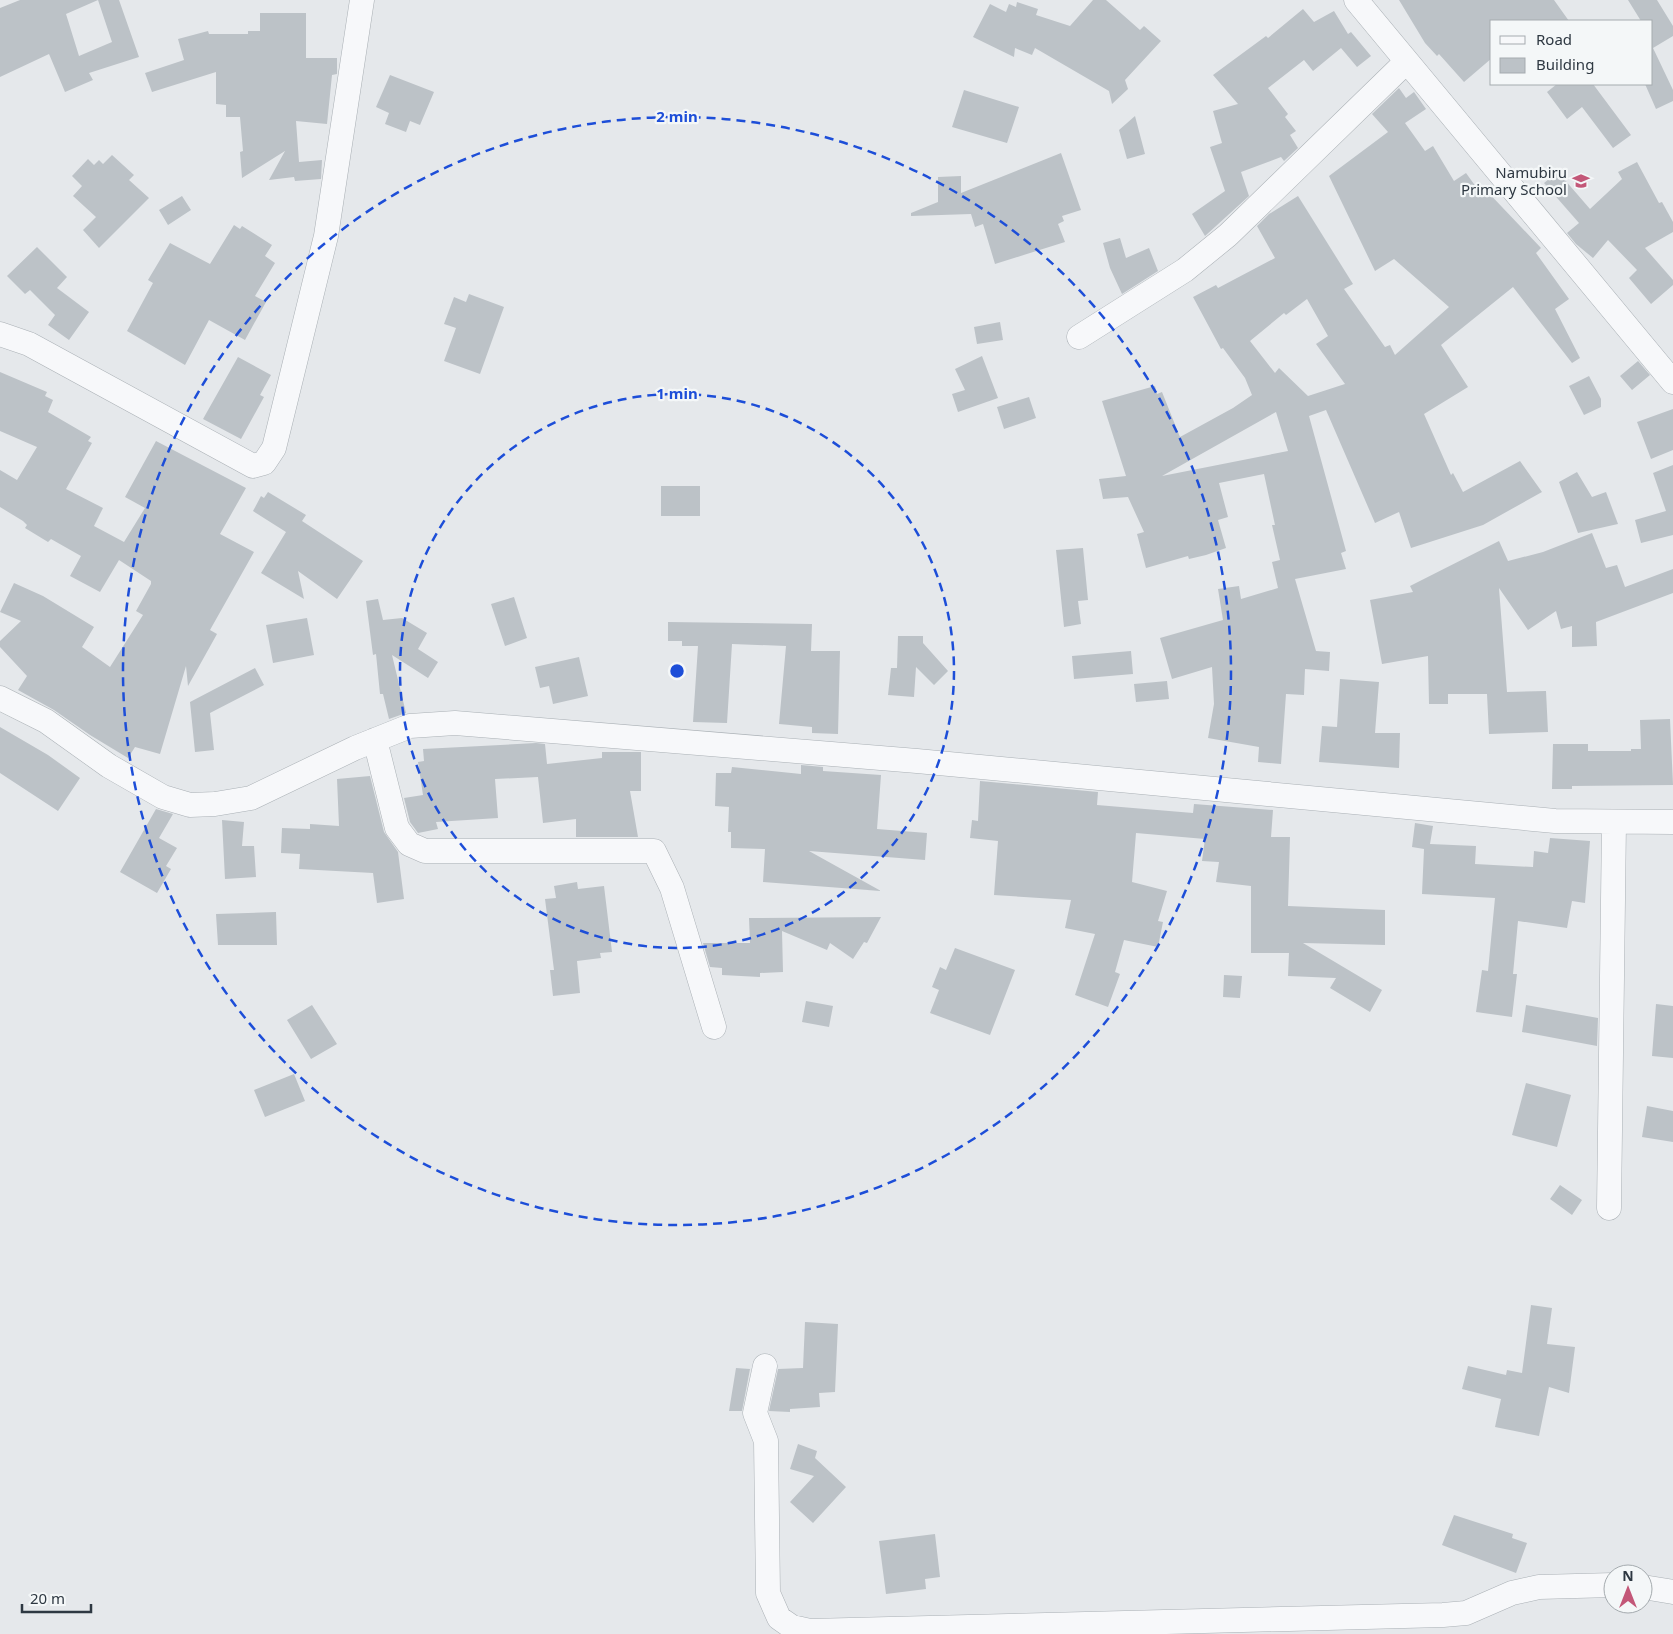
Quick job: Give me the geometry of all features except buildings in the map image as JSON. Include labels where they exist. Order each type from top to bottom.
[{"type":"street","points":[[0,334],[29,344],[253,466],[264,463],[274,448],[326,236],[362,0]]},
{"type":"street","points":[[1356,0],[1673,382]]},
{"type":"street","points":[[1079,337],[1185,270],[1228,235],[1406,62]]},
{"type":"street","points":[[0,698],[46,721],[109,766],[156,792],[190,806],[251,798],[375,740],[410,726],[455,723],[917,761],[1556,821],[1614,823],[1673,822]]},
{"type":"street","points":[[375,740],[397,828],[409,844],[425,851],[654,851],[672,888],[714,1027]]},
{"type":"street","points":[[1609,1208],[1614,823]]},
{"type":"street","points":[[765,1366],[755,1413],[766,1441],[768,1594],[780,1618],[792,1627],[810,1631],[1443,1615],[1466,1613],[1512,1593],[1539,1587],[1603,1585]]},
{"type":"street","points":[[1653,1589],[1673,1592]]},
{"type":"place","name":"Namubiru Primary School","points":[[1581,181]]}]
